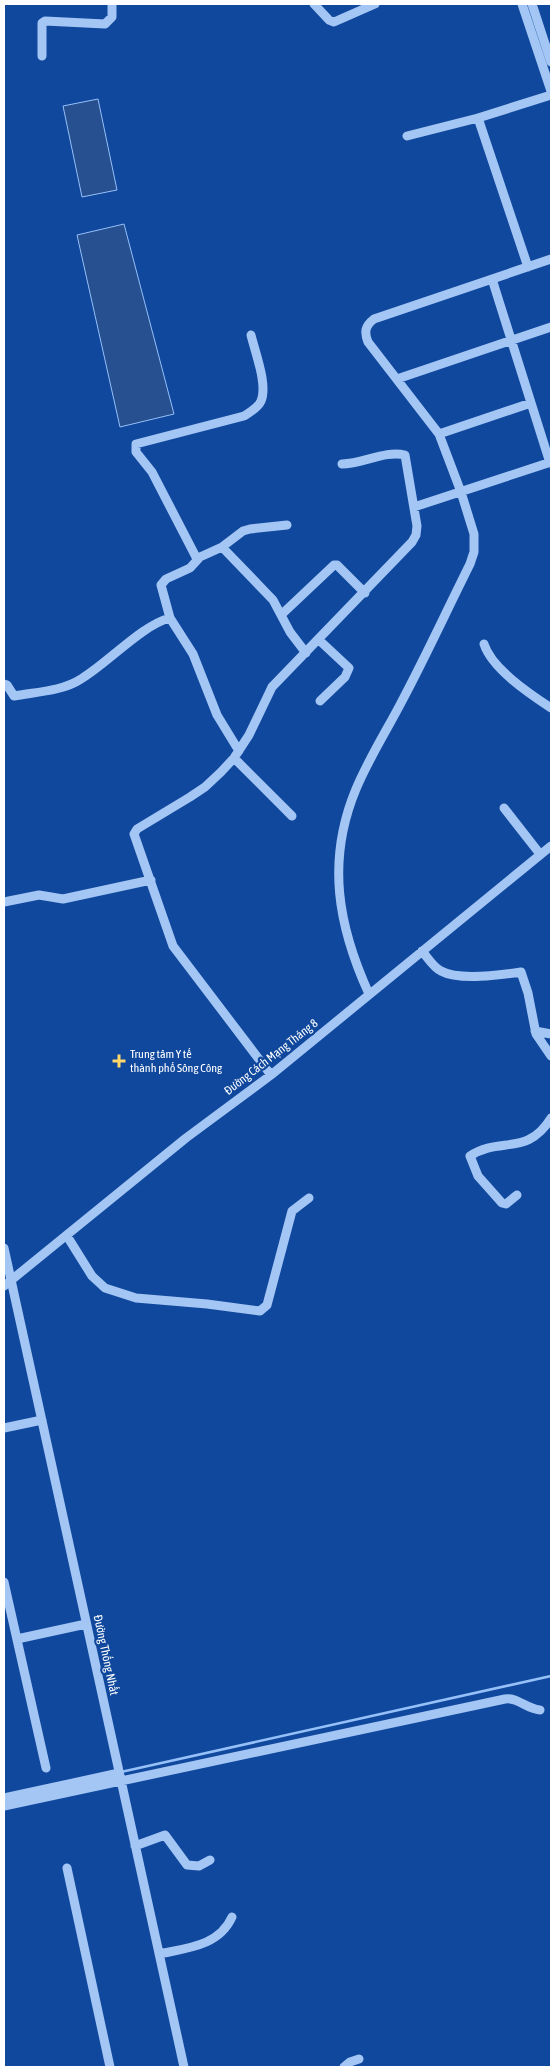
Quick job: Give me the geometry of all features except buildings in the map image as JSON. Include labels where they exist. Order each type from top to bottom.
[{"type":"street","points":[[42,56],[42,23],[45,21],[105,24],[112,17],[112,4]]},
{"type":"street","points":[[314,4],[329,20],[334,22],[375,4]]},
{"type":"street","points":[[522,4],[551,91]]},
{"type":"street","points":[[532,4],[551,62]]},
{"type":"street","points":[[532,36],[542,33]]},
{"type":"street","points":[[407,136],[478,118],[551,96]]},
{"type":"street","points":[[478,118],[528,267]]},
{"type":"street","points":[[369,994],[355,963],[346,935],[339,882],[340,854],[348,811],[364,773],[470,564],[474,552],[474,534],[461,492],[439,434],[368,342],[365,330],[368,324],[374,320],[551,258]]},
{"type":"street","points":[[414,507],[551,463],[492,279]]},
{"type":"street","points":[[397,379],[551,327]]},
{"type":"street","points":[[197,559],[152,472],[136,452],[135,447],[136,444],[244,416],[254,410],[262,401],[263,386],[251,335]]},
{"type":"street","points":[[439,434],[531,403]]},
{"type":"street","points":[[271,1075],[173,946],[151,880],[134,838],[134,831],[206,787],[236,755],[249,735],[272,687],[365,593],[412,542],[416,535],[417,526],[405,456],[367,458],[358,463],[342,464]]},
{"type":"street","points":[[287,525],[250,529],[243,532],[222,547],[197,559],[190,568],[162,583],[162,588],[170,618],[193,654],[217,715],[236,755],[292,816]]},
{"type":"street","points":[[222,547],[273,600],[290,632],[306,653]]},
{"type":"street","points":[[281,615],[334,565],[337,565],[365,593]]},
{"type":"street","points":[[4,684],[7,684],[14,696],[74,684],[110,660],[153,623],[170,618]]},
{"type":"street","points":[[319,640],[345,662],[349,668],[344,677],[320,701]]},
{"type":"street","points":[[484,644],[490,658],[522,688],[551,708]]},
{"type":"street","points":[[504,808],[540,854]]},
{"type":"street","name":"Đường Cách Mạng Tháng 8","points":[[7,1283],[186,1138],[271,1075],[551,846]]},
{"type":"street","points":[[4,902],[39,895],[50,896],[56,900],[63,899],[151,880]]},
{"type":"street","points":[[422,951],[437,968],[452,975],[487,976],[521,972],[528,993],[535,1031],[551,1056]]},
{"type":"street","points":[[535,1031],[551,1034]]},
{"type":"street","points":[[518,1196],[506,1204],[502,1203],[478,1176],[470,1156],[488,1147],[522,1144],[542,1131],[551,1118]]},
{"type":"street","points":[[67,1236],[92,1276],[106,1288],[136,1298],[260,1311],[266,1305],[292,1211],[309,1198]]},
{"type":"street","name":"Đường Thống Nhất","points":[[4,1248],[7,1283],[42,1420],[159,1954],[180,2067]]},
{"type":"street","points":[[4,1428],[42,1420]]},
{"type":"street","points":[[4,1582],[46,1768]]},
{"type":"street","points":[[17,1639],[86,1624]]},
{"type":"street","points":[[4,1798],[120,1777],[505,1699],[514,1699],[525,1706],[540,1710]]},
{"type":"street","points":[[4,1806],[120,1777]]},
{"type":"street","points":[[135,1846],[165,1835],[187,1865],[199,1866],[210,1860]]},
{"type":"street","points":[[67,1868],[110,2067]]},
{"type":"street","points":[[159,1954],[201,1945],[213,1940],[223,1933],[232,1917]]},
{"type":"street","points":[[344,2067],[350,2062],[359,2059]]},
{"type":"water","points":[[98,99],[117,190],[82,197],[63,106]]},
{"type":"water","points":[[124,224],[174,414],[120,427],[77,235]]},
{"type":"waterway","points":[[121,1772],[551,1676]]},
{"type":"place","name":"Trung tâm Y tế thành phố Sông Công","points":[[119,1061]]}]
